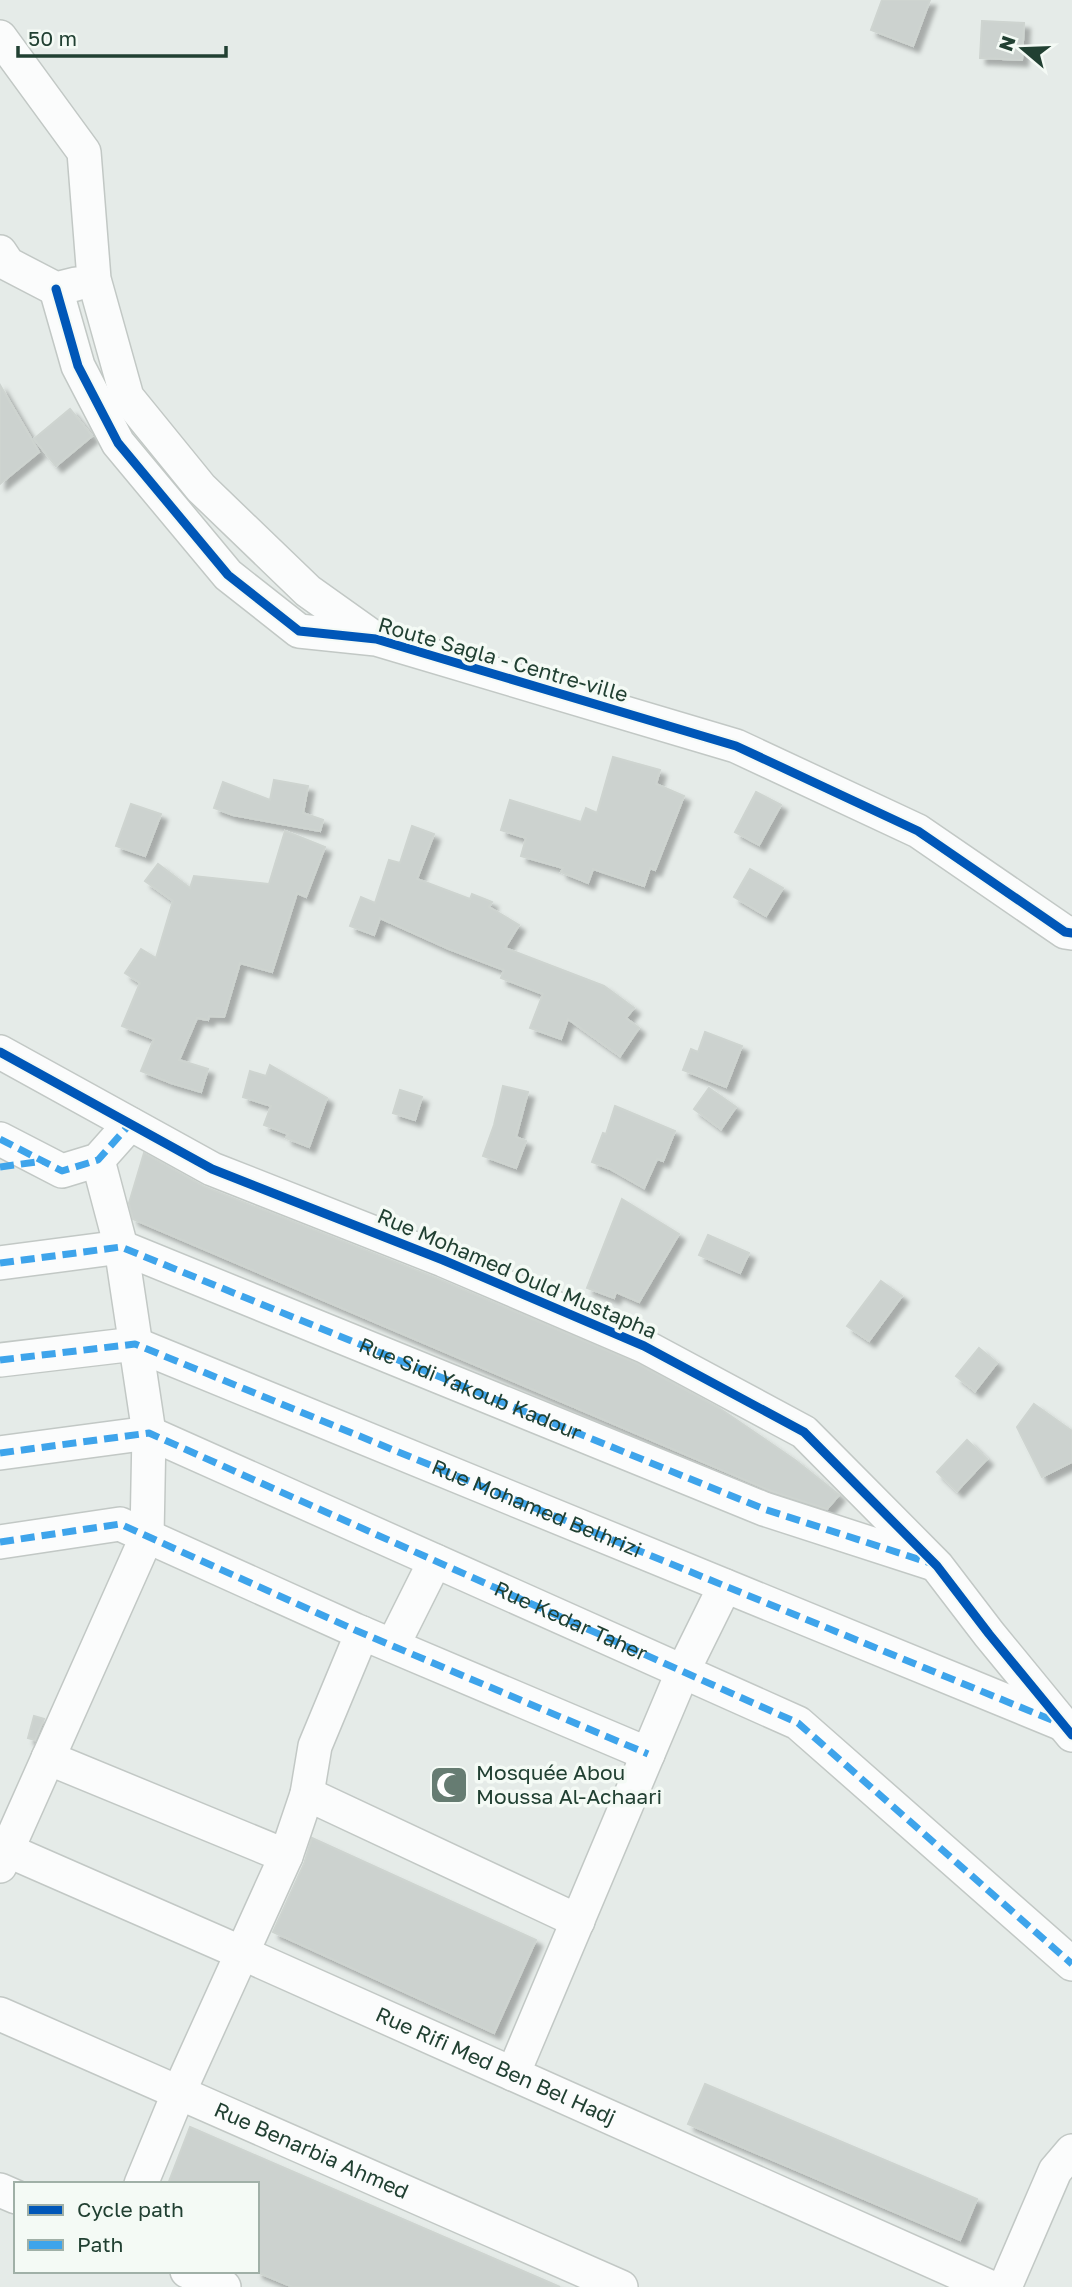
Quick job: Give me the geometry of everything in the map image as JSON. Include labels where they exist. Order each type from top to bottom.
[{"type":"street","name":"Route Sagla - Centre-ville","points":[[0,37],[84,152],[94,279],[127,397],[211,498],[308,591],[376,639]]},
{"type":"street","points":[[0,252],[8,264],[56,289],[94,279]]},
{"type":"street","name":"Route Sagla - Centre-ville","points":[[56,289],[78,366],[118,443],[228,575],[299,631],[376,639],[736,746],[918,831],[1065,932],[1072,933]]},
{"type":"street","name":"Rue Mohamed Ould Mustapha","points":[[0,1052],[212,1169],[443,1260],[644,1346],[804,1432],[937,1566],[1068,1730]]},
{"type":"street","points":[[0,1139],[62,1171],[98,1160],[130,1124]]},
{"type":"street","points":[[2,1854],[147,1536],[149,1433],[121,1247],[98,1160]]},
{"type":"street","points":[[0,1167],[43,1161]]},
{"type":"street","points":[[0,1264],[121,1247]]},
{"type":"street","name":"Rue Sidi Yakoub Kadour","points":[[121,1247],[764,1509],[937,1566]]},
{"type":"street","name":"Rue Mohamed Belhrizi","points":[[0,1360],[135,1345],[725,1586],[1068,1730]]},
{"type":"street","points":[[0,1453],[149,1433]]},
{"type":"street","name":"Rue Kedar Taher","points":[[149,1433],[799,1723],[1072,1964]]},
{"type":"street","points":[[0,1542],[120,1524],[362,1633],[648,1755]]},
{"type":"street","points":[[393,1646],[435,1560]]},
{"type":"street","points":[[513,2074],[683,1671],[725,1586]]},
{"type":"street","points":[[142,2182],[179,2092],[286,1856],[307,1794],[315,1746],[362,1633]]},
{"type":"street","points":[[48,1758],[286,1856]]},
{"type":"street","points":[[307,1794],[578,1921]]},
{"type":"street","name":"Rue Rifi Med Ben Bel Hadj","points":[[2,1854],[242,1953],[990,2287]]},
{"type":"street","name":"Rue Benarbia Ahmed","points":[[0,2014],[621,2287]]},
{"type":"street","points":[[1005,2287],[1055,2171],[1072,2151]]},
{"type":"street","points":[[192,2273],[224,2287]]},
{"type":"building","points":[[882,0],[930,0],[913,46],[871,30]]},
{"type":"building","points":[[982,21],[1024,23],[1022,60],[980,58]]},
{"type":"building","points":[[0,385],[39,452],[0,484]]},
{"type":"building","points":[[70,409],[92,436],[56,466],[34,439]]},
{"type":"building","points":[[613,757],[660,770],[656,784],[684,796],[655,870],[650,868],[644,886],[593,869],[588,883],[561,872],[563,868],[521,856],[526,838],[501,830],[510,800],[581,822],[586,808],[597,813]]},
{"type":"building","points":[[274,780],[308,786],[303,813],[323,820],[320,831],[233,815],[214,808],[223,782],[270,800]]},
{"type":"building","points":[[756,792],[781,805],[759,845],[735,832]]},
{"type":"building","points":[[131,804],[161,814],[145,856],[116,846]]},
{"type":"building","points":[[412,826],[434,834],[417,879],[470,899],[472,894],[492,902],[489,907],[519,925],[505,948],[604,986],[634,1008],[626,1018],[639,1028],[620,1056],[568,1019],[561,1039],[530,1028],[543,994],[501,978],[504,970],[380,918],[374,935],[350,926],[361,897],[375,903],[389,860],[400,863]]},
{"type":"building","points":[[285,831],[325,847],[306,897],[297,893],[272,972],[240,963],[224,1017],[209,1016],[208,1020],[197,1018],[179,1060],[208,1069],[201,1092],[141,1071],[154,1039],[122,1026],[140,983],[125,973],[141,949],[156,958],[173,901],[145,881],[158,864],[190,888],[194,876],[269,884]]},
{"type":"building","points":[[750,869],[783,888],[766,916],[734,897]]},
{"type":"building","points":[[705,1032],[742,1046],[726,1087],[683,1070],[691,1049],[698,1052]]},
{"type":"building","points":[[270,1065],[327,1098],[309,1147],[286,1138],[288,1134],[264,1125],[271,1106],[243,1097],[250,1071],[266,1076]]},
{"type":"building","points":[[503,1086],[528,1092],[516,1137],[526,1141],[516,1168],[483,1156]]},
{"type":"building","points":[[709,1088],[736,1107],[721,1129],[694,1109]]},
{"type":"building","points":[[400,1090],[422,1097],[415,1120],[393,1113]]},
{"type":"building","points":[[615,1106],[675,1131],[663,1161],[657,1159],[644,1188],[592,1162],[603,1133],[606,1134]]},
{"type":"building","points":[[144,1153],[205,1187],[436,1278],[636,1363],[719,1408],[795,1460],[839,1495],[827,1509],[771,1491],[133,1219],[129,1203]]},
{"type":"building","points":[[622,1199],[679,1234],[639,1302],[616,1292],[614,1298],[587,1288]]},
{"type":"building","points":[[708,1235],[749,1253],[740,1273],[699,1255]]},
{"type":"building","points":[[881,1281],[902,1296],[869,1341],[847,1326]]},
{"type":"building","points":[[979,1348],[997,1363],[975,1391],[956,1376]]},
{"type":"building","points":[[1034,1404],[1072,1431],[1072,1462],[1042,1477],[1017,1427]]},
{"type":"building","points":[[967,1440],[987,1459],[957,1491],[937,1472]]},
{"type":"building","points":[[34,1716],[44,1719],[35,1740],[28,1738]]},
{"type":"building","points":[[312,1838],[536,1940],[494,2033],[273,1932],[304,1864]]},
{"type":"building","points":[[705,2084],[977,2199],[960,2240],[688,2124]]},
{"type":"building","points":[[190,2127],[560,2287],[293,2287],[259,2273],[259,2182],[169,2182]]},
{"type":"marked path","points":[[0,1139],[62,1171],[98,1160],[130,1124]]},
{"type":"marked path","points":[[0,1167],[43,1161]]},
{"type":"marked path","points":[[0,1263],[121,1247],[764,1509],[930,1563]]},
{"type":"marked path","points":[[0,1360],[135,1344],[1059,1723]]},
{"type":"marked path","points":[[0,1453],[149,1433],[798,1723],[1072,1964]]},
{"type":"marked path","points":[[0,1542],[120,1524],[355,1630],[648,1754]]},
{"type":"cycle path","points":[[56,289],[78,366],[118,443],[228,575],[299,631],[376,639],[736,746],[918,831],[1065,932],[1072,933]]},
{"type":"cycle path","points":[[0,1052],[212,1169],[443,1260],[644,1346],[804,1432],[937,1566],[1072,1735]]},
{"type":"place","name":"Mosquée Abou Moussa Al-Achaari","points":[[449,1785]]}]
